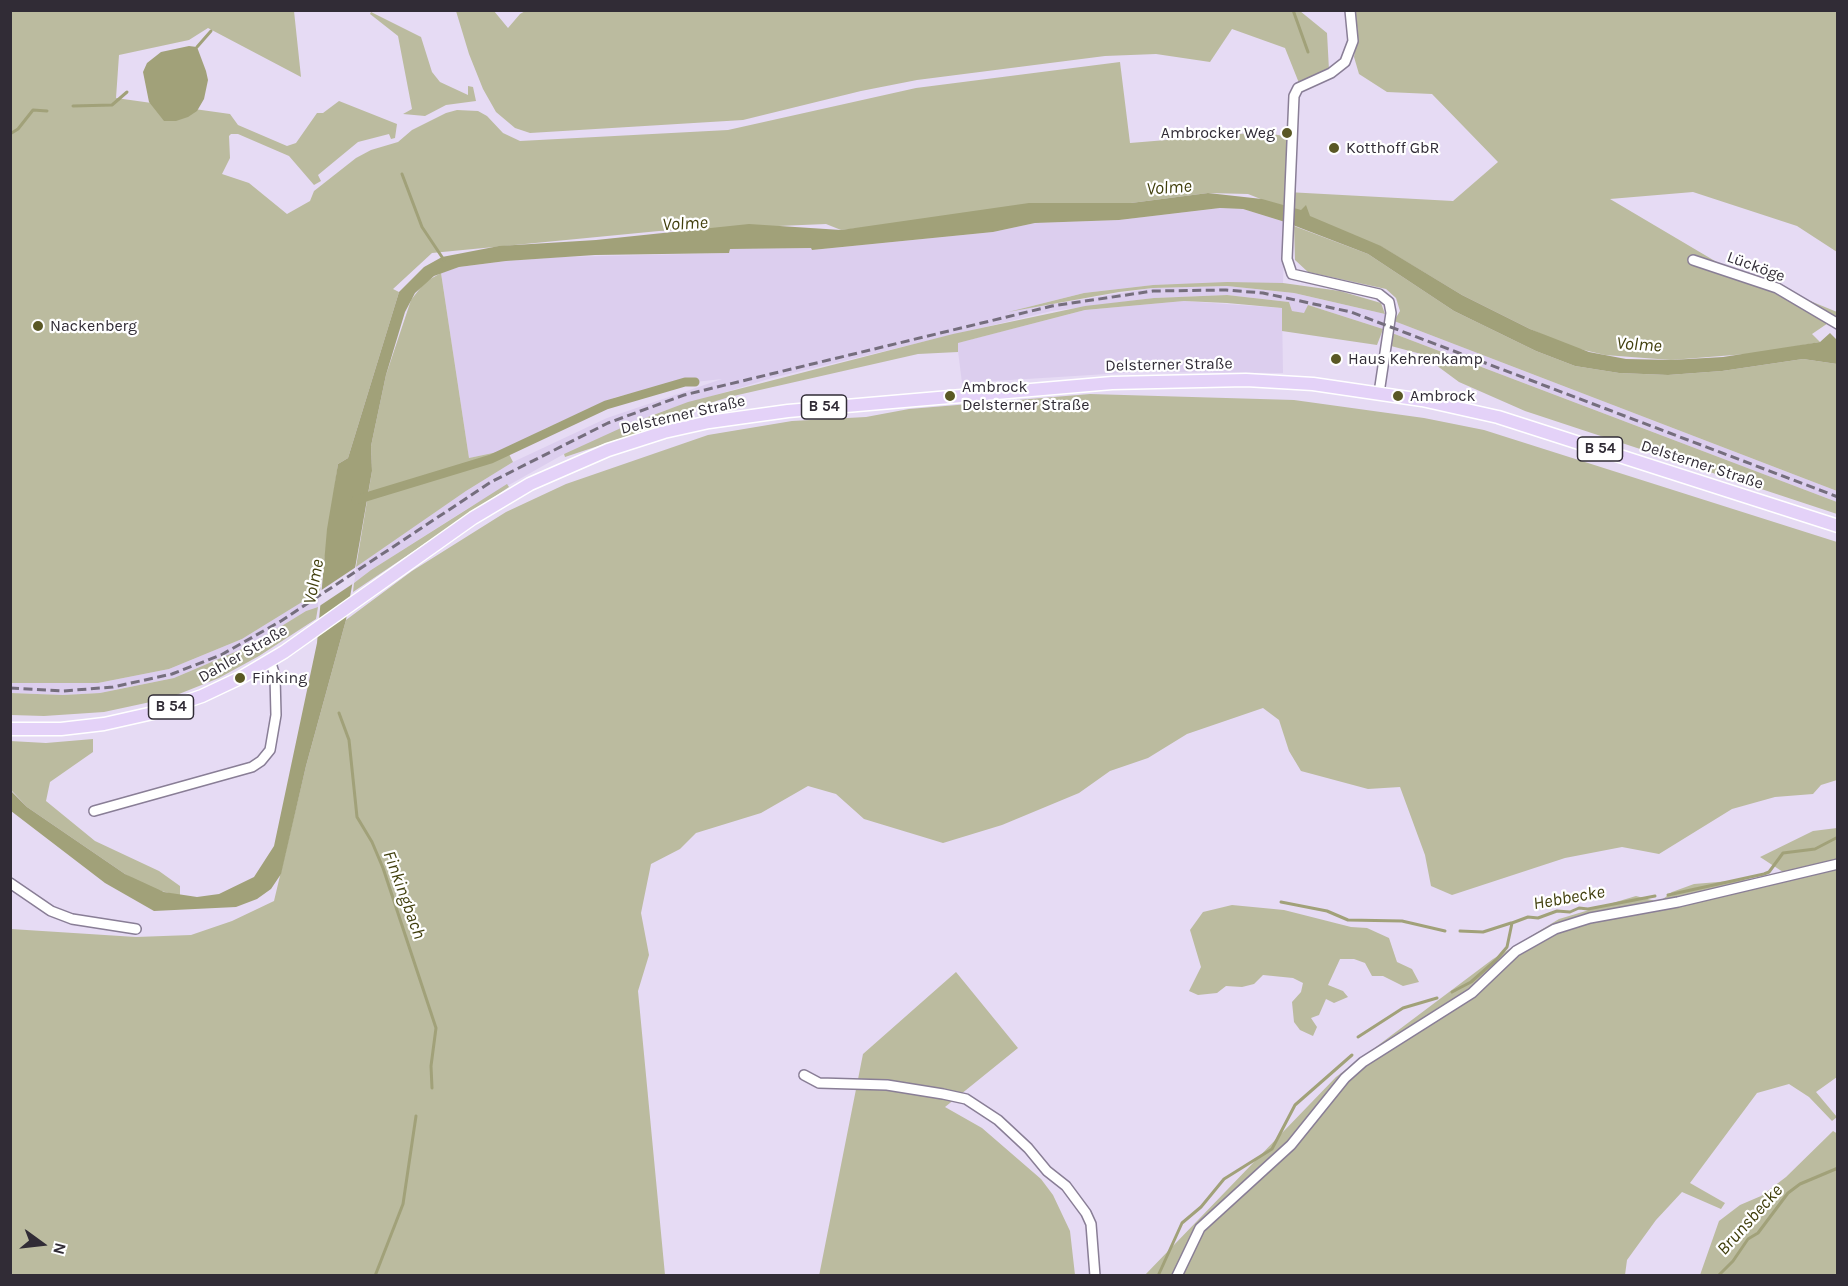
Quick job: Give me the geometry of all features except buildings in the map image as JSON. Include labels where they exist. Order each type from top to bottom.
[{"type":"main road","name":"Delsterner Straße","points":[[314,631],[473,518],[530,484],[608,450],[709,422],[788,411],[1112,383],[1246,380],[1313,384],[1379,393],[1498,417],[1838,526]]},
{"type":"main road","name":"Dahler Straße","points":[[10,729],[93,725],[153,713],[202,696],[270,660],[314,631]]},
{"type":"street","points":[[1350,10],[1353,41],[1345,62],[1331,73],[1298,88],[1293,96],[1288,266],[1292,274],[1379,294],[1389,302],[1391,313],[1379,393]]},
{"type":"street","name":"Lücköge","points":[[1693,260],[1777,288],[1838,324]]},
{"type":"street","points":[[94,811],[253,767],[261,761],[270,750],[276,715],[275,676],[270,660]]},
{"type":"street","points":[[1177,1275],[1200,1228],[1291,1145],[1345,1078],[1363,1062],[1472,993],[1516,951],[1555,929],[1590,918],[1678,902],[1838,864]]},
{"type":"street","points":[[10,883],[51,911],[72,919],[136,929]]},
{"type":"street","points":[[804,1075],[819,1083],[887,1085],[966,1099],[998,1120],[1028,1148],[1047,1171],[1066,1186],[1086,1214],[1090,1224],[1095,1275]]},
{"type":"shaded area","points":[[527,10],[1300,11],[1327,33],[1329,70],[1299,83],[1285,48],[1232,29],[1210,62],[1156,54],[1105,56],[917,80],[861,91],[743,120],[530,133],[515,128],[496,112],[483,89],[469,54],[456,11],[494,11],[508,28],[520,14]]},
{"type":"shaded area","points":[[11,11],[294,11],[301,77],[208,28],[189,40],[119,55],[116,98],[230,114],[238,125],[287,146],[296,143],[317,113],[323,113],[339,101],[397,124],[395,138],[391,139],[389,134],[358,142],[318,175],[321,181],[314,185],[289,156],[238,134],[231,134],[229,136],[230,158],[222,174],[249,183],[287,214],[310,201],[314,191],[356,158],[371,150],[398,142],[412,130],[457,110],[478,111],[487,116],[503,133],[520,141],[728,130],[916,88],[1120,62],[1130,143],[1263,132],[1288,137],[1287,192],[1453,201],[1498,162],[1432,94],[1387,92],[1359,74],[1354,57],[1358,32],[1354,11],[1837,11],[1837,252],[1797,226],[1693,192],[1610,199],[1720,264],[1837,312],[1837,317],[1812,334],[1820,342],[1759,353],[1671,360],[1605,355],[1571,347],[1530,329],[1462,295],[1382,247],[1248,194],[1208,193],[1131,203],[1081,205],[841,230],[826,224],[659,231],[432,253],[393,289],[399,292],[348,458],[338,464],[320,591],[242,639],[169,669],[98,683],[11,683]]},
{"type":"shaded area","points":[[371,12],[421,37],[432,72],[440,82],[468,95],[468,86],[473,87],[476,101],[446,105],[425,116],[403,114],[412,109],[398,36],[370,14]]},
{"type":"shaded area","points":[[189,46],[197,47],[206,71],[208,80],[204,99],[197,111],[188,117],[176,121],[164,121],[149,102],[143,72],[147,63],[161,52]]},
{"type":"shaded area","points":[[1208,193],[1262,199],[1301,210],[1306,205],[1310,216],[1381,246],[1462,295],[1530,329],[1589,352],[1626,359],[1671,360],[1723,357],[1820,342],[1830,333],[1837,340],[1837,364],[1803,359],[1722,371],[1668,375],[1619,373],[1575,366],[1536,351],[1454,311],[1368,254],[1285,222],[1243,209],[1220,208],[1119,220],[1035,223],[993,232],[812,250],[811,248],[730,249],[729,253],[595,255],[506,261],[459,267],[434,276],[415,293],[405,312],[386,375],[371,446],[372,471],[346,620],[306,766],[281,874],[271,889],[257,899],[236,907],[154,911],[105,883],[11,811],[10,790],[27,807],[125,874],[164,892],[197,897],[219,894],[254,877],[274,846],[317,643],[327,529],[338,464],[348,458],[399,292],[424,267],[442,257],[499,246],[596,240],[749,224],[841,230],[1029,203],[1131,203]]},
{"type":"shaded area","points":[[1220,208],[1243,209],[1285,222],[1283,283],[1153,285],[1084,293],[1020,309],[1153,288],[1227,286],[1294,293],[1385,314],[1383,329],[1308,305],[1305,314],[1292,311],[1289,302],[1227,295],[1154,298],[1052,311],[772,378],[660,412],[564,454],[470,507],[354,583],[356,567],[466,491],[513,462],[607,418],[722,379],[668,385],[616,397],[544,429],[507,450],[469,458],[441,273],[459,267],[562,257],[729,253],[730,249],[811,248],[812,250],[993,232],[1035,223],[1119,220]]},
{"type":"shaded area","points":[[1294,226],[1368,254],[1454,311],[1536,351],[1575,366],[1619,373],[1668,375],[1722,371],[1803,359],[1837,364],[1837,491],[1394,321],[1400,311],[1396,298],[1386,289],[1308,272],[1295,260]]},
{"type":"shaded area","points":[[441,273],[469,458],[507,450],[513,462],[466,491],[356,567],[372,471],[371,446],[386,375],[411,300],[425,282]]},
{"type":"shaded area","points":[[1227,282],[1283,283],[1340,291],[1381,303],[1385,314],[1294,293],[1227,286],[1153,288],[1119,292],[1008,312],[1084,293],[1153,285]]},
{"type":"shaded area","points":[[1227,295],[1289,302],[1292,311],[1304,313],[1308,305],[1383,329],[1377,345],[1282,331],[1282,308],[1184,301],[1085,310],[958,343],[958,352],[918,354],[729,397],[694,408],[664,424],[565,457],[564,454],[632,423],[688,402],[953,334],[1085,306],[1154,298]]},
{"type":"shaded area","points":[[1184,301],[1282,308],[1283,373],[1139,372],[962,383],[957,343],[1085,310]]},
{"type":"shaded area","points":[[1394,321],[1837,491],[1837,502],[1392,333]]},
{"type":"shaded area","points":[[1392,333],[1837,502],[1837,514],[1525,411],[1459,382],[1421,354],[1391,346]]},
{"type":"shaded area","points":[[1090,394],[1294,400],[1424,418],[1484,430],[1837,542],[1837,780],[1821,785],[1813,794],[1775,797],[1732,809],[1659,854],[1622,847],[1565,858],[1452,895],[1431,886],[1425,855],[1400,787],[1368,789],[1301,771],[1289,751],[1279,720],[1263,708],[1187,734],[1148,758],[1110,771],[1079,793],[1002,825],[943,843],[864,819],[836,794],[808,786],[761,813],[696,833],[680,849],[651,864],[641,913],[649,955],[638,991],[665,1275],[11,1276],[11,929],[136,937],[191,935],[232,921],[274,901],[306,766],[346,620],[412,571],[506,512],[566,484],[708,435],[792,421],[866,417],[909,409]]},
{"type":"shaded area","points":[[507,484],[509,487],[353,592],[354,583],[371,570]]},
{"type":"shaded area","points":[[320,591],[318,607],[306,611],[249,646],[174,678],[100,693],[63,695],[11,693],[10,683],[98,683],[169,669],[242,639]]},
{"type":"shaded area","points":[[318,607],[316,619],[259,656],[219,678],[169,698],[104,712],[44,716],[11,715],[11,693],[63,695],[100,693],[174,678],[249,646],[306,611]]},
{"type":"shaded area","points":[[93,739],[93,752],[50,782],[46,801],[95,841],[159,871],[180,886],[180,896],[150,888],[125,874],[27,807],[11,790],[10,741],[46,743]]},
{"type":"shaded area","points":[[1837,828],[1837,1077],[1816,1092],[1837,1117],[1832,1121],[1809,1097],[1789,1084],[1757,1093],[1690,1183],[1725,1203],[1721,1209],[1682,1192],[1656,1220],[1627,1260],[1625,1275],[1144,1276],[1336,1077],[1493,959],[1559,919],[1636,896],[1659,902],[1672,892],[1694,884],[1766,878],[1783,872],[1760,857],[1813,831]]},
{"type":"shaded area","points":[[1232,905],[1284,910],[1351,927],[1367,928],[1389,938],[1397,962],[1412,969],[1419,982],[1403,986],[1383,976],[1372,976],[1365,963],[1354,959],[1340,959],[1328,985],[1343,991],[1348,997],[1334,1003],[1326,999],[1319,1015],[1311,1018],[1317,1027],[1313,1036],[1300,1030],[1294,1022],[1292,1002],[1301,992],[1303,983],[1293,978],[1263,975],[1254,984],[1242,987],[1226,986],[1217,993],[1198,995],[1189,991],[1201,967],[1190,930],[1203,912]]},
{"type":"shaded area","points":[[956,972],[1018,1048],[945,1107],[982,1128],[1041,1179],[1053,1195],[1070,1231],[1075,1275],[819,1276],[863,1054]]},
{"type":"shaded area","points":[[1833,1131],[1838,1134],[1837,1275],[1700,1275],[1719,1221],[1740,1205],[1761,1196],[1786,1177]]},
{"type":"pier","points":[[356,567],[354,583],[318,607],[320,591]]},
{"type":"waterway","points":[[1293,10],[1308,52]]},
{"type":"waterway","points":[[197,47],[211,31]]},
{"type":"waterway","points":[[73,106],[112,105],[127,92]]},
{"type":"waterway","points":[[10,134],[18,129],[33,110],[47,111]]},
{"type":"waterway","points":[[402,174],[422,227],[444,260]]},
{"type":"waterway","points":[[356,500],[491,459],[606,405],[685,382],[695,382]]},
{"type":"waterway","name":"Finkingbach","points":[[339,713],[349,740],[357,817],[372,842],[383,868],[436,1028],[431,1066],[432,1088]]},
{"type":"waterway","name":"Hebbecke","points":[[1668,895],[1764,874],[1769,872],[1783,853],[1815,849],[1838,837]]},
{"type":"waterway","name":"Hebbecke","points":[[1452,992],[1471,982],[1496,960],[1507,947],[1512,923],[1528,917],[1538,918],[1557,911],[1570,912],[1579,908],[1588,909],[1655,896]]},
{"type":"waterway","points":[[1281,902],[1327,911],[1348,920],[1402,921],[1445,931]]},
{"type":"waterway","points":[[1460,931],[1483,932],[1511,923]]},
{"type":"waterway","name":"Hebbecke","points":[[1358,1037],[1403,1008],[1437,998]]},
{"type":"waterway","name":"Hebbecke","points":[[1158,1276],[1182,1223],[1201,1207],[1224,1179],[1272,1149],[1295,1105],[1352,1055]]},
{"type":"waterway","name":"Finkingbach","points":[[375,1276],[403,1204],[416,1116]]},
{"type":"waterway","name":"Brunsbecke","points":[[1718,1276],[1733,1261],[1748,1239],[1758,1233],[1788,1193],[1800,1184],[1838,1168]]},
{"type":"railway","points":[[10,688],[63,691],[113,687],[172,674],[221,655],[281,621],[491,482],[608,423],[684,395],[1052,306],[1153,291],[1226,290],[1263,293],[1351,312],[1838,497]]},
{"type":"place","name":"Ambrocker Weg","points":[[1287,133]]},
{"type":"place","name":"Kotthoff GbR","points":[[1334,148]]},
{"type":"place","name":"Nackenberg","points":[[38,326]]},
{"type":"place","name":"Haus Kehrenkamp","points":[[1336,359]]},
{"type":"place","name":"Ambrock Delsterner Straße","points":[[950,396]]},
{"type":"place","name":"Ambrock","points":[[1398,396]]},
{"type":"place","name":"Finking","points":[[240,678]]},
{"type":"water label","name":"Volme","points":[[1169,188]]},
{"type":"water label","name":"Volme","points":[[685,224]]},
{"type":"water label","name":"Volme","points":[[1639,345]]},
{"type":"water label","name":"Volme","points":[[314,582]]}]
